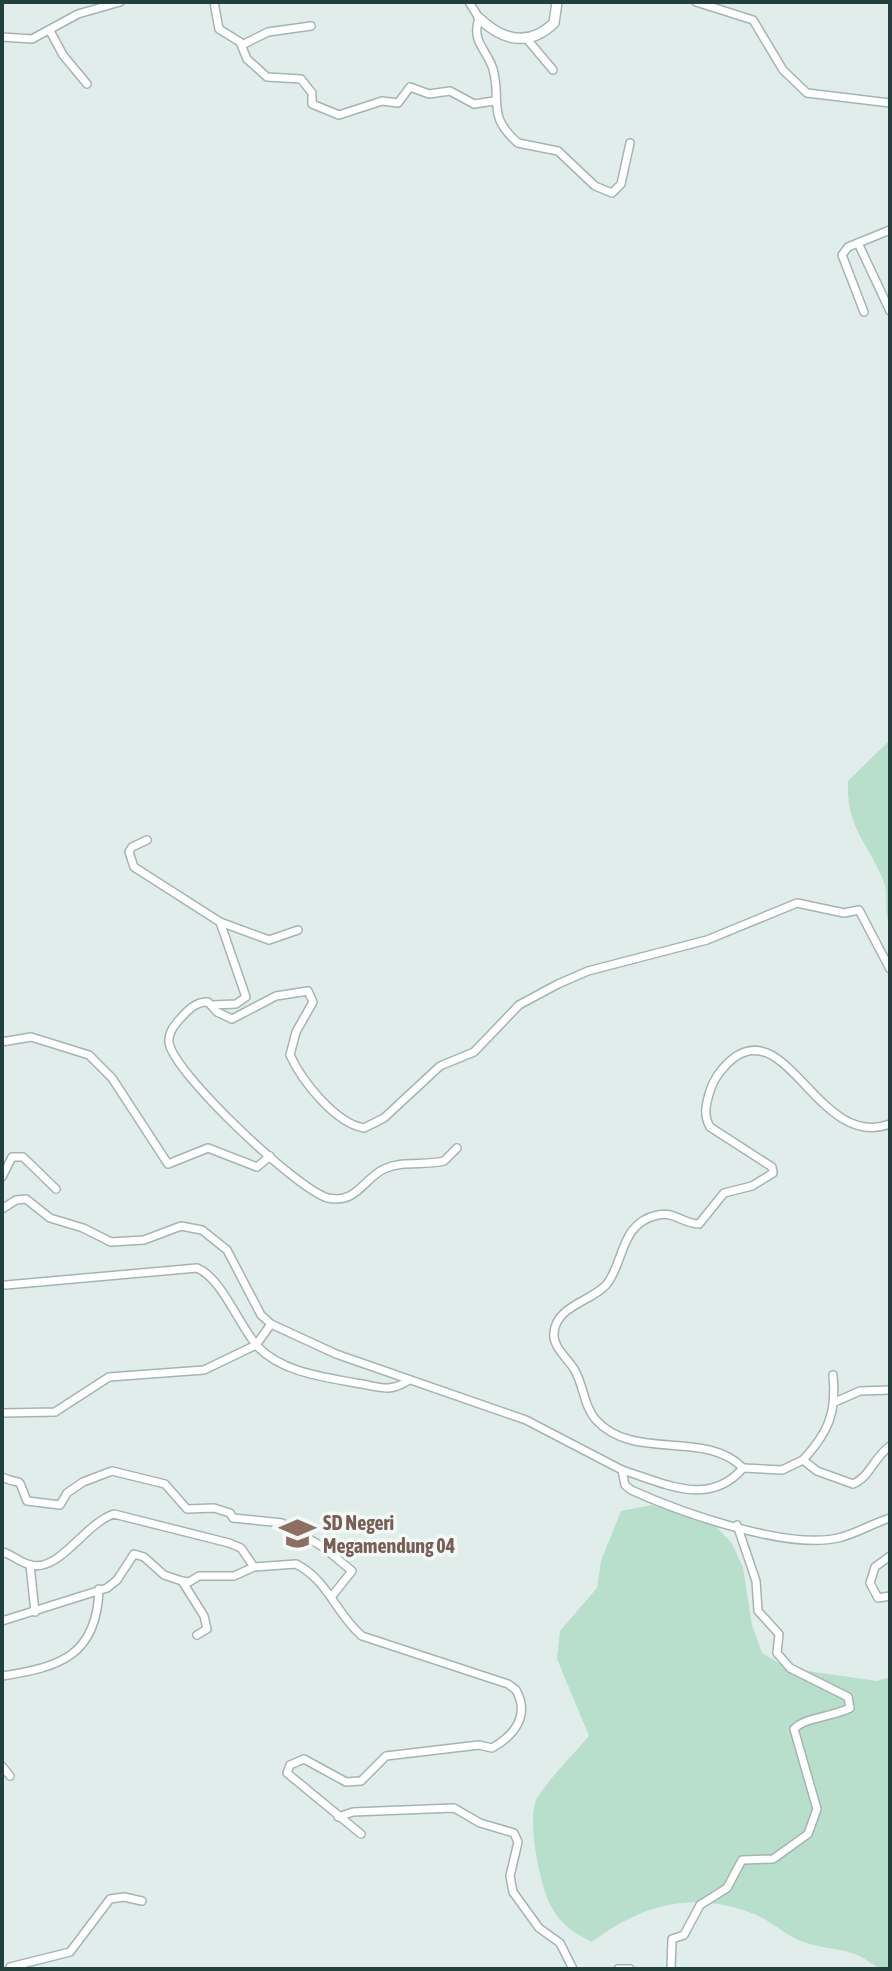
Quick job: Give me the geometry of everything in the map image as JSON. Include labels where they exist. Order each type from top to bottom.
[{"type":"street","points":[[2,37],[22,40],[50,31],[78,14],[120,2]]},
{"type":"street","points":[[214,2],[219,29],[242,45],[247,59],[267,77],[301,79],[312,93],[312,104],[339,115],[382,101],[398,103],[410,87],[429,94],[450,91],[474,104],[494,101]]},
{"type":"street","points":[[469,2],[479,18],[508,38],[527,39],[545,32],[554,23],[557,2]]},
{"type":"street","points":[[696,2],[753,20],[783,70],[807,93],[890,103]]},
{"type":"street","points":[[479,18],[476,41],[494,72],[494,101],[500,120],[518,143],[558,151],[595,186],[612,193],[621,184],[630,143]]},
{"type":"street","points":[[242,45],[268,32],[311,26]]},
{"type":"street","points":[[50,31],[70,65],[87,84]]},
{"type":"street","points":[[527,39],[553,70]]},
{"type":"street","points":[[864,312],[842,259],[845,249],[890,230]]},
{"type":"street","points":[[858,243],[890,311]]},
{"type":"street","points":[[147,840],[129,852],[134,867],[220,922],[269,940],[298,930]]},
{"type":"street","points":[[212,1005],[217,1012],[232,1019],[276,996],[308,991],[313,1002],[296,1032],[290,1055],[332,1110],[348,1123],[364,1128],[384,1118],[440,1066],[474,1052],[519,1005],[558,984],[588,971],[707,940],[786,906],[806,903],[844,913],[859,910],[890,969]]},
{"type":"street","points":[[220,922],[246,997],[236,1004],[198,1003],[173,1028],[169,1044],[177,1063],[193,1083],[270,1156],[325,1198],[338,1199],[361,1191],[383,1170],[408,1163],[444,1161],[457,1148]]},
{"type":"street","points":[[2,1042],[31,1037],[89,1055],[112,1078],[168,1164],[208,1148],[257,1167],[270,1156]]},
{"type":"street","points":[[833,1375],[835,1402],[827,1432],[803,1460],[782,1470],[743,1468],[720,1452],[656,1445],[603,1426],[589,1409],[580,1381],[555,1341],[553,1332],[564,1312],[608,1283],[620,1248],[644,1221],[668,1214],[699,1224],[724,1193],[752,1186],[773,1173],[772,1167],[710,1127],[706,1120],[710,1089],[727,1064],[738,1055],[763,1049],[774,1054],[799,1082],[841,1117],[865,1127],[890,1124]]},
{"type":"street","points":[[2,1177],[12,1157],[23,1157],[56,1189]]},
{"type":"street","points":[[2,1209],[16,1200],[26,1199],[50,1218],[83,1228],[111,1242],[144,1240],[181,1226],[202,1230],[227,1250],[261,1315],[271,1324],[336,1354],[526,1420],[622,1470],[684,1490],[702,1492],[725,1485],[743,1468]]},
{"type":"street","points":[[6,1285],[197,1268],[211,1278],[256,1345],[271,1357],[321,1378],[392,1390],[409,1380]]},
{"type":"street","points":[[2,1413],[55,1412],[109,1377],[204,1370],[256,1345],[271,1324]]},
{"type":"street","points":[[835,1402],[860,1391],[890,1390]]},
{"type":"street","points":[[803,1460],[817,1471],[853,1484],[863,1479],[877,1457],[890,1446]]},
{"type":"street","points":[[622,1470],[625,1485],[631,1490],[772,1537],[839,1538],[890,1518]]},
{"type":"street","points":[[2,1477],[17,1478],[23,1484],[27,1501],[60,1505],[67,1493],[83,1482],[112,1471],[165,1484],[187,1509],[214,1508],[230,1513],[233,1518],[282,1523],[323,1547],[352,1571],[332,1596]]},
{"type":"street","points":[[2,1552],[30,1565],[51,1563],[99,1518],[114,1514],[136,1517],[229,1543],[241,1548],[254,1567]]},
{"type":"street","points":[[671,1969],[672,1939],[684,1935],[700,1905],[727,1888],[742,1860],[773,1859],[808,1834],[817,1809],[794,1729],[801,1721],[831,1717],[850,1708],[848,1697],[790,1668],[777,1653],[779,1634],[758,1611],[756,1581],[737,1525]]},
{"type":"street","points":[[2,1621],[114,1584],[134,1554],[144,1557],[164,1575],[189,1582],[199,1576],[242,1575],[254,1567],[296,1564],[318,1580],[332,1596],[344,1619],[362,1636],[508,1684],[516,1690],[520,1699],[521,1719],[515,1731],[492,1748],[479,1745],[386,1756],[366,1777],[353,1782],[346,1782],[304,1759],[290,1765],[287,1773],[361,1834]]},
{"type":"street","points":[[890,1556],[875,1567],[870,1583],[878,1598],[890,1596]]},
{"type":"street","points":[[30,1565],[35,1612]]},
{"type":"street","points":[[182,1581],[204,1616],[207,1629],[197,1635]]},
{"type":"street","points":[[2,1676],[42,1670],[77,1651],[92,1629],[98,1609],[99,1589]]},
{"type":"street","points":[[2,1766],[10,1776]]},
{"type":"street","points":[[338,1817],[353,1812],[454,1808],[480,1823],[514,1833],[518,1842],[510,1876],[513,1892],[539,1928],[560,1943],[573,1969]]},
{"type":"street","points":[[8,1967],[70,1952],[110,1899],[142,1901]]},
{"type":"street","points":[[618,1969],[630,1969]]},
{"type":"green space","points":[[890,740],[890,925],[884,882],[854,823],[848,781]]},
{"type":"green space","points":[[652,1505],[708,1519],[731,1542],[743,1567],[752,1625],[762,1653],[787,1668],[877,1681],[890,1677],[890,1969],[876,1966],[850,1953],[803,1942],[754,1914],[732,1907],[689,1902],[649,1910],[592,1942],[568,1927],[551,1906],[536,1852],[534,1808],[549,1782],[589,1736],[557,1659],[560,1631],[597,1588],[601,1561],[621,1511]]},
{"type":"place","name":"SD Negeri Megamendung 04","points":[[297,1534]]}]
